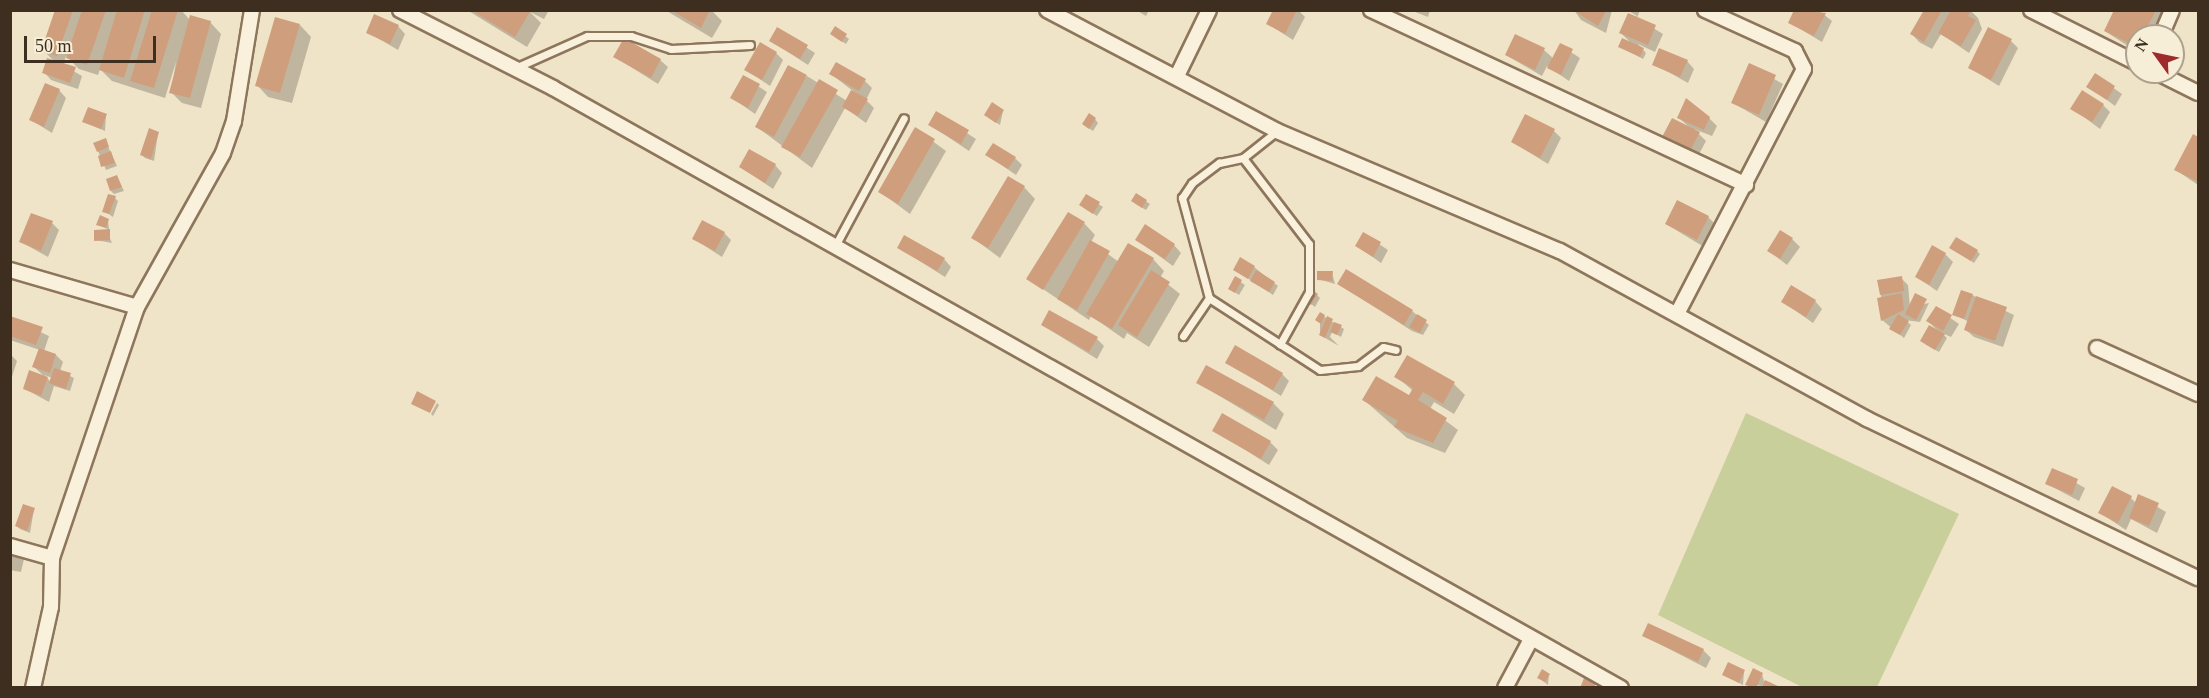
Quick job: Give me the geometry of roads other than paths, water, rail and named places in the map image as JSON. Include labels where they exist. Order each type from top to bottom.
[{"type":"street","points":[[33,687],[51,607],[52,558],[137,307],[223,153],[234,121],[252,10]]},
{"type":"street","points":[[400,10],[425,14],[515,68],[1530,641],[1621,687]]},
{"type":"street","points":[[1047,10],[1277,130],[1560,251],[1867,419],[2199,578]]},
{"type":"street","points":[[1177,76],[1209,10]]},
{"type":"street","points":[[1371,10],[1746,185]]},
{"type":"street","points":[[1677,314],[1746,185],[1804,69],[1795,51],[1705,10]]},
{"type":"street","points":[[2031,10],[2125,57]]},
{"type":"street","points":[[2166,24],[2172,10]]},
{"type":"street","points":[[2181,84],[2199,93]]},
{"type":"street","points":[[10,270],[137,307]]},
{"type":"street","points":[[2097,348],[2199,394]]},
{"type":"street","points":[[10,546],[52,558]]},
{"type":"street","points":[[1505,687],[1530,641]]},
{"type":"lane","points":[[515,68],[587,36],[631,36],[671,49],[750,45]]},
{"type":"lane","points":[[834,248],[904,118]]},
{"type":"lane","points":[[1277,130],[1243,158],[1219,163],[1192,183],[1182,198],[1209,298],[1320,370],[1358,366],[1383,347],[1396,350]]},
{"type":"lane","points":[[1243,158],[1309,244],[1309,292],[1280,344]]},
{"type":"lane","points":[[1183,336],[1209,298]]}]
